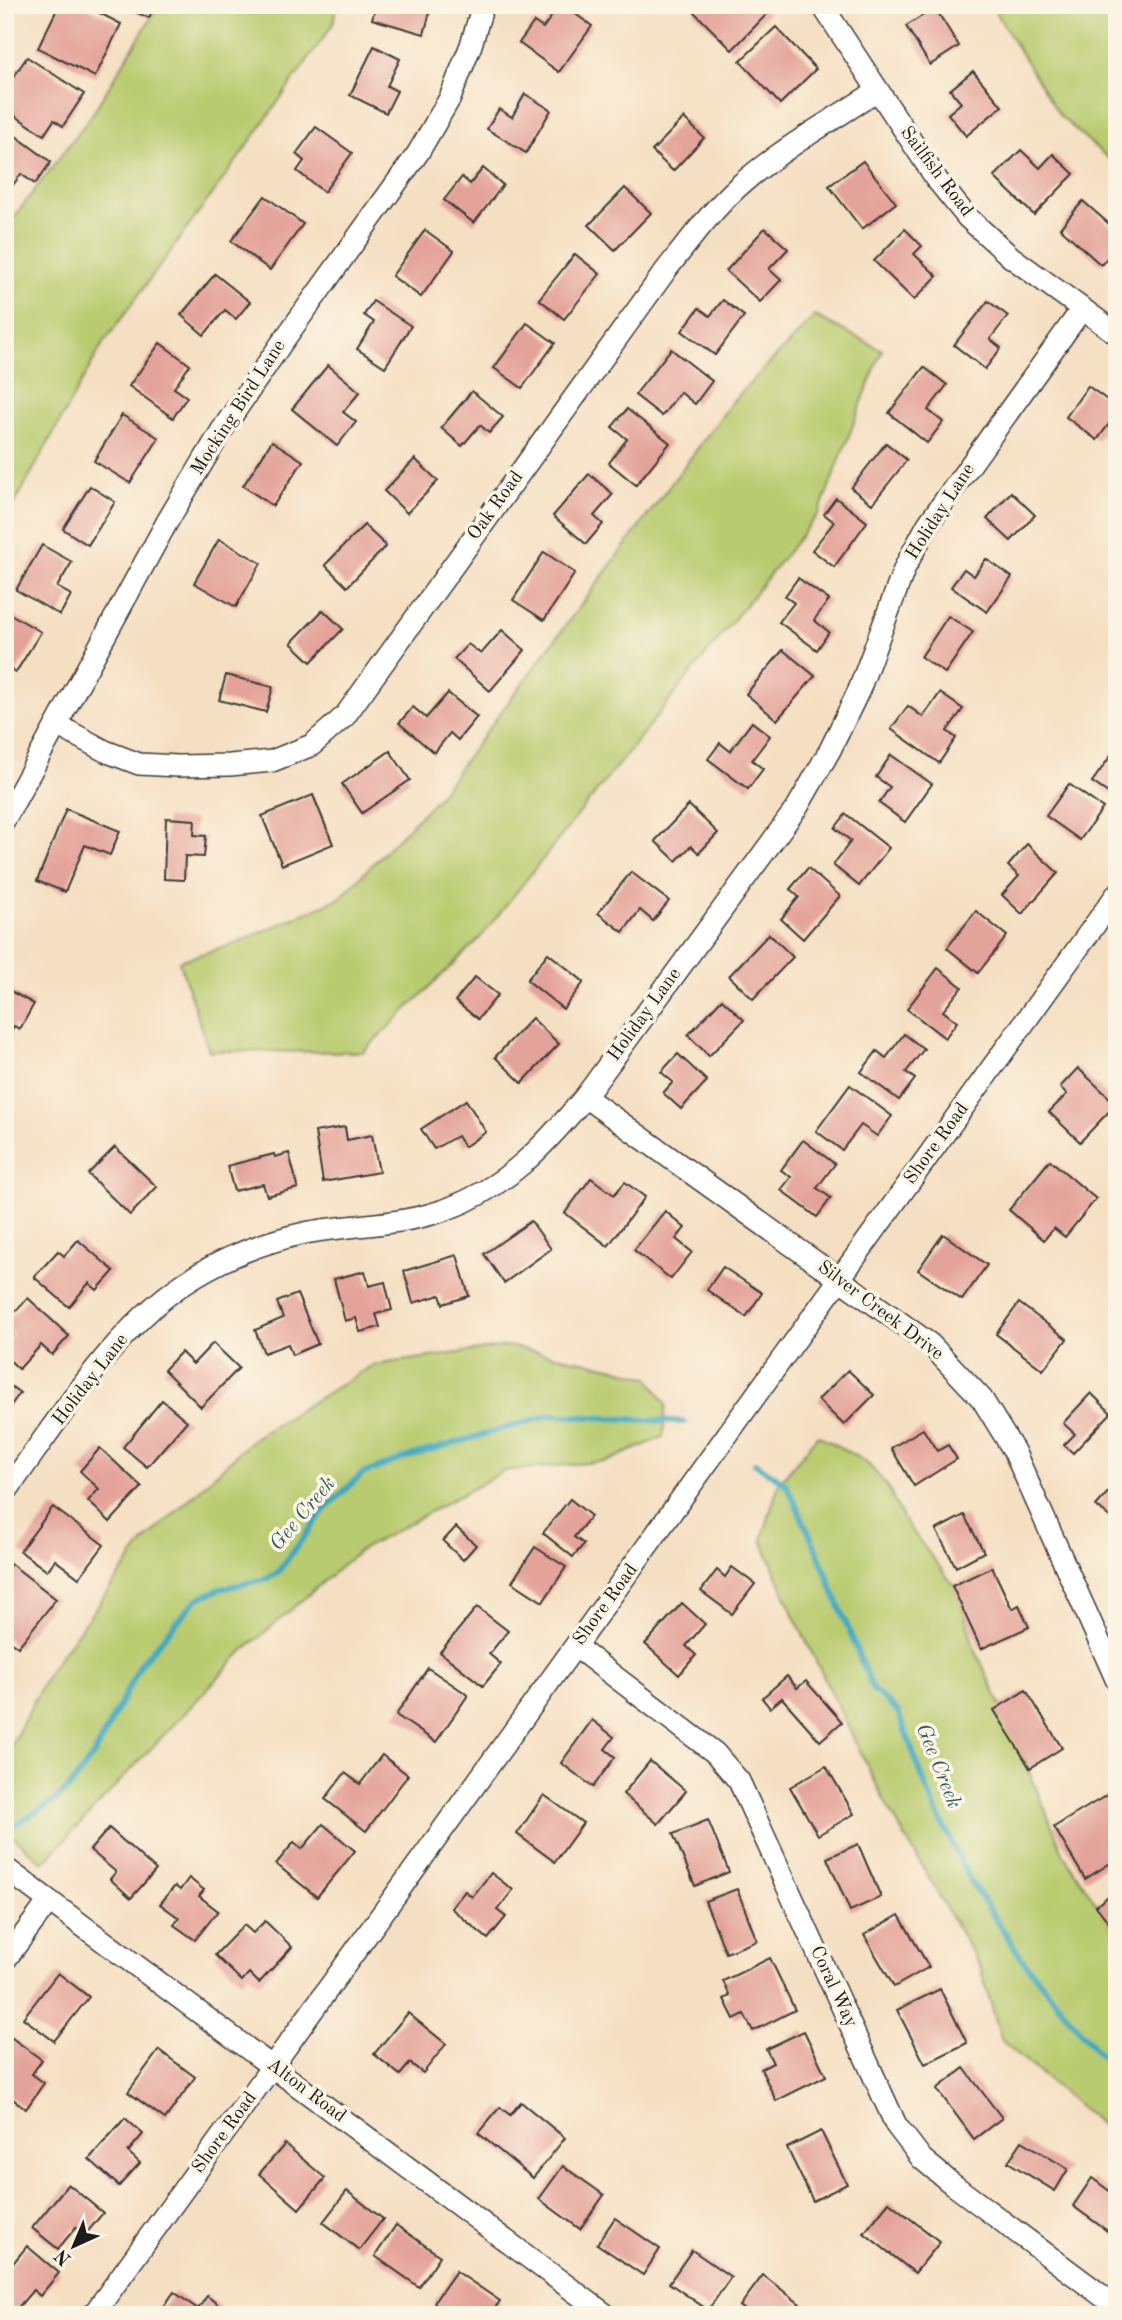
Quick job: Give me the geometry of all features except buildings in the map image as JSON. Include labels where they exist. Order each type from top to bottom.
[{"type":"street","name":"Mocking Bird Lane","points":[[5,820],[167,522],[222,430],[418,153],[450,98],[483,5]]},
{"type":"street","name":"Sailfish Road","points":[[822,5],[937,180],[967,217],[1011,257],[1117,334]]},
{"type":"street","name":"Oak Road","points":[[57,726],[105,751],[139,764],[230,765],[272,761],[312,745],[345,716],[698,229],[740,185],[794,145],[877,91]]},
{"type":"street","name":"Holiday Lane","points":[[5,1493],[111,1349],[156,1303],[196,1275],[245,1250],[304,1233],[413,1219],[446,1209],[481,1194],[521,1167],[550,1139],[585,1097],[798,806],[830,750],[859,690],[905,567],[928,524],[1082,309]]},
{"type":"street","name":"Shore Road","points":[[93,2315],[1117,894]]},
{"type":"street","name":"Silver Creek Drive","points":[[585,1097],[930,1344],[982,1399],[1014,1451],[1117,1681]]},
{"type":"street","name":"Coral Way","points":[[576,1647],[715,1754],[738,1781],[896,2125],[922,2159],[962,2192],[1117,2307]]},
{"type":"street","name":"Alton Road","points":[[5,1868],[606,2315]]},
{"type":"street","points":[[5,1960],[49,1900]]},
{"type":"green space","points":[[159,5],[337,5],[333,24],[102,345],[5,521],[5,229],[91,116]]},
{"type":"green space","points":[[991,5],[1117,5],[1117,166],[1060,116]]},
{"type":"green space","points":[[815,316],[882,350],[819,513],[479,939],[363,1052],[209,1051],[179,961],[234,944],[340,898],[437,798],[733,401]]},
{"type":"green space","points":[[508,1346],[611,1367],[649,1378],[666,1404],[663,1437],[608,1461],[504,1471],[359,1551],[243,1651],[43,1863],[5,1829],[5,1758],[48,1673],[144,1542],[254,1438],[373,1365]]},
{"type":"green space","points":[[818,1435],[866,1462],[887,1485],[903,1519],[957,1590],[974,1647],[1064,1855],[1117,1934],[1117,2138],[1002,2041],[980,1967],[883,1798],[793,1614],[762,1540],[779,1483]]},
{"type":"waterway","name":"Gee Creek","points":[[13,1826],[54,1801],[71,1786],[94,1754],[142,1662],[197,1599],[220,1589],[269,1578],[278,1572],[324,1510],[362,1474],[410,1456],[551,1415],[685,1422]]},
{"type":"waterway","name":"Gee Creek","points":[[755,1463],[786,1484],[815,1546],[873,1690],[898,1712],[931,1800],[971,1882],[1025,1963],[1094,2048],[1117,2071]]}]
